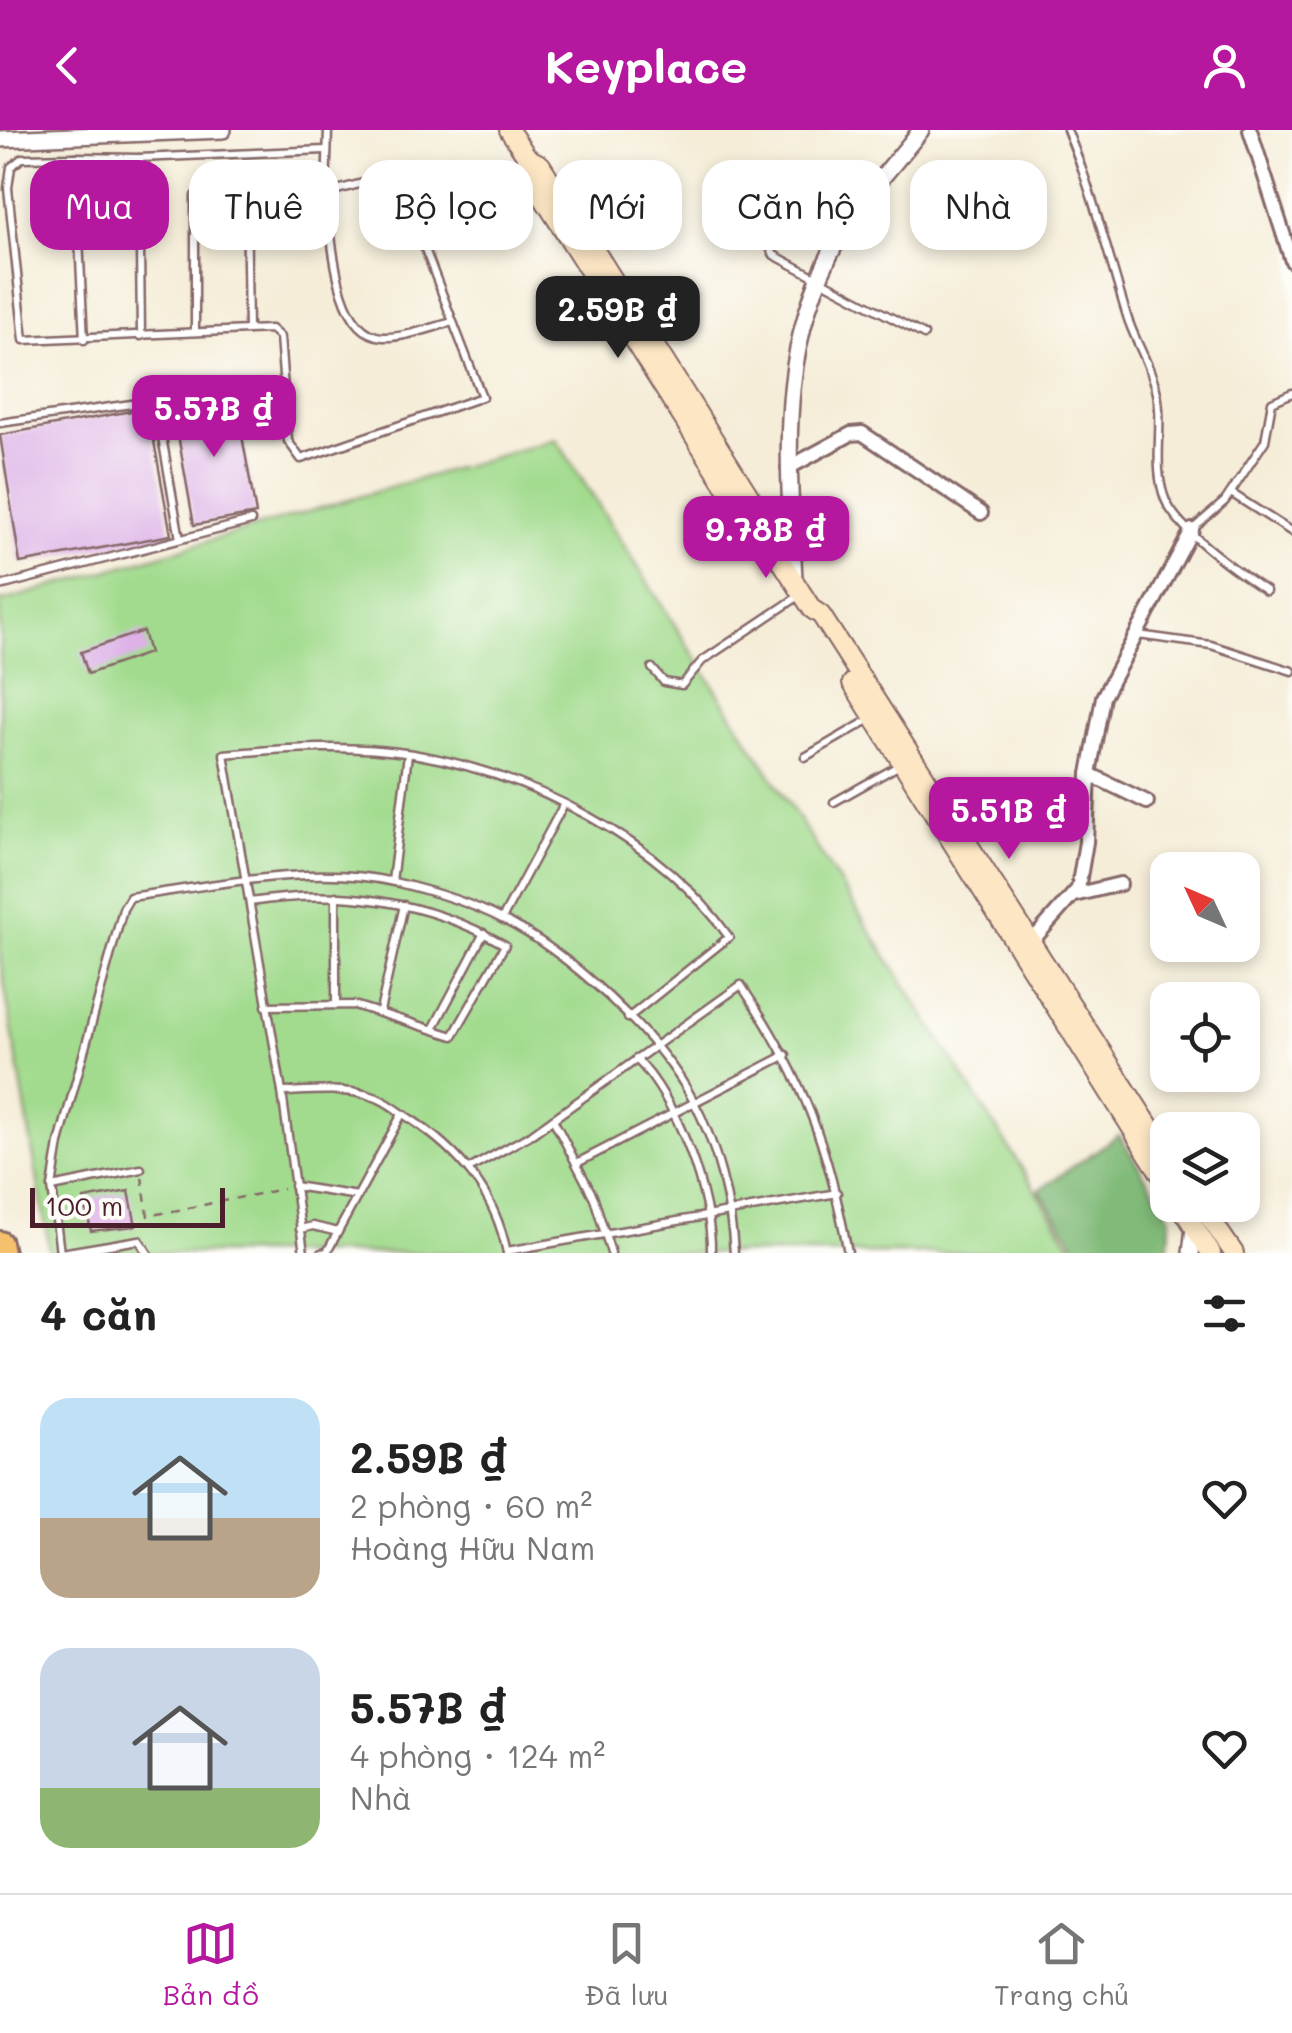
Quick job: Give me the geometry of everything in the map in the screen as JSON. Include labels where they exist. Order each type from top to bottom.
[{"type":"highway","points":[[0,1243],[2,1253]]},
{"type":"main road","points":[[509,130],[528,158],[528,174],[538,191],[750,524],[760,528],[830,628],[1150,1156]]},
{"type":"main road","points":[[803,594],[812,621],[901,764],[1150,1129]]},
{"type":"main road","points":[[1190,1222],[1211,1253]]},
{"type":"main road","points":[[1213,1222],[1234,1253]]},
{"type":"street","points":[[0,139],[222,130]]},
{"type":"street","points":[[803,594],[788,468],[798,332],[842,232],[921,130]]},
{"type":"street","points":[[1250,130],[1292,261]]},
{"type":"street","points":[[788,468],[851,434],[862,432],[981,513]]},
{"type":"street","points":[[760,528],[778,527],[791,515]]},
{"type":"street","points":[[1026,946],[1074,895],[1086,842],[1089,774],[1103,697],[1192,530]]},
{"type":"street","points":[[1089,774],[1147,802]]},
{"type":"street","points":[[1074,895],[1120,884]]},
{"type":"street","points":[[1190,1253],[1194,1228]]},
{"type":"lane","points":[[326,160],[328,130]]},
{"type":"lane","points":[[1067,130],[1093,194],[1127,318],[1155,384],[1161,416],[1157,464],[1166,502],[1210,554],[1266,591]]},
{"type":"lane","points":[[326,150],[139,158],[22,158],[11,167],[8,188],[24,340],[271,329],[280,337],[288,440],[301,459],[482,396],[396,174],[339,189]]},
{"type":"lane","points":[[74,157],[84,340]]},
{"type":"lane","points":[[139,158],[142,336]]},
{"type":"lane","points":[[194,250],[195,332]]},
{"type":"lane","points":[[247,250],[248,330]]},
{"type":"lane","points":[[335,250],[342,298],[354,321],[369,335],[387,338],[453,322]]},
{"type":"lane","points":[[771,250],[924,335]]},
{"type":"lane","points":[[0,423],[235,389]]},
{"type":"lane","points":[[1192,530],[1231,493],[1265,441],[1272,402],[1292,393]]},
{"type":"lane","points":[[156,403],[180,539]]},
{"type":"lane","points":[[1231,493],[1292,532]]},
{"type":"lane","points":[[0,586],[252,521]]},
{"type":"lane","points":[[652,668],[664,682],[682,685],[702,661],[803,594]]},
{"type":"lane","points":[[1137,635],[1211,646],[1292,671]]},
{"type":"lane","points":[[804,758],[873,717]]},
{"type":"lane","points":[[304,1253],[282,1092],[224,754],[340,747],[408,754],[481,772],[564,804],[652,861],[729,937],[628,1018]]},
{"type":"lane","points":[[392,881],[408,754]]},
{"type":"lane","points":[[834,802],[901,764]]},
{"type":"lane","points":[[502,919],[564,804]]},
{"type":"lane","points":[[148,1253],[140,1240],[60,1253],[52,1187],[59,1144],[123,909],[130,898],[247,880],[306,876],[392,881],[502,919],[576,972],[628,1018],[693,1099],[714,1151],[734,1253]]},
{"type":"lane","points":[[250,902],[336,896],[404,905],[506,944],[453,1036],[380,1011],[336,1005],[266,1006]]},
{"type":"lane","points":[[336,896],[336,1005]]},
{"type":"lane","points":[[380,1011],[404,905]]},
{"type":"lane","points":[[433,1030],[484,933]]},
{"type":"lane","points":[[469,1169],[552,1119],[740,985],[786,1055],[827,1150],[848,1253]]},
{"type":"lane","points":[[577,1163],[693,1099],[786,1055]]},
{"type":"lane","points":[[636,1059],[670,1111],[696,1173],[708,1216],[711,1253]]},
{"type":"lane","points":[[282,1092],[330,1090],[369,1095],[436,1136],[469,1169],[491,1202],[507,1252],[837,1193]]},
{"type":"lane","points":[[321,1253],[327,1252],[402,1114]]},
{"type":"lane","points":[[552,1119],[577,1163],[611,1253]]},
{"type":"lane","points":[[52,1187],[141,1170]]},
{"type":"lane","points":[[294,1186],[358,1196]]},
{"type":"lane","points":[[300,1229],[313,1226],[338,1232]]},
{"type":"path","points":[[141,1170],[148,1216],[294,1186]]},
{"type":"green space","points":[[556,439],[1076,1253],[50,1253],[0,959],[0,602]]},
{"type":"green space","points":[[1119,1135],[1150,1184],[1150,1222],[1171,1222],[1168,1253],[1081,1253],[1039,1190]]},
{"type":"building","points":[[235,396],[256,514],[194,525],[173,407]]},
{"type":"building","points":[[148,408],[171,535],[20,563],[0,435]]},
{"type":"building","points":[[143,631],[149,653],[88,674],[81,652]]},
{"type":"building","points":[[129,1191],[136,1226],[91,1231],[84,1199]]}]
